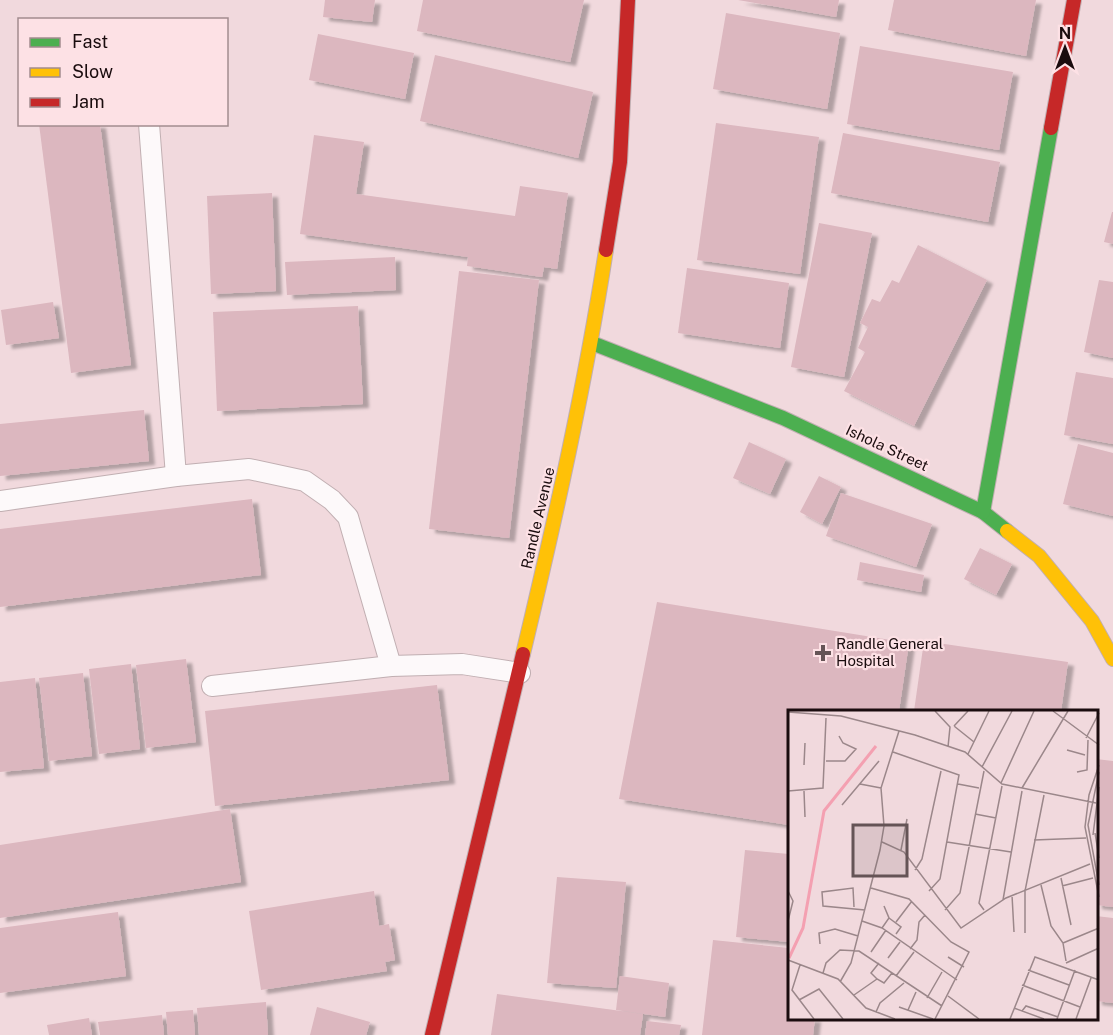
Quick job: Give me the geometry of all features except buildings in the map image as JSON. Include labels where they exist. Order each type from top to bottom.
[{"type":"street","name":"Randle Avenue","points":[[432,1035],[520,673],[592,343],[620,162],[628,0]]},
{"type":"street","points":[[983,512],[1074,0]]},
{"type":"street","name":"Ishola Street","points":[[592,343],[783,418],[983,512],[1039,556],[1092,621],[1113,658]]},
{"type":"lane","points":[[149,126],[177,476]]},
{"type":"lane","points":[[0,501],[177,476],[249,469],[304,481],[332,500],[348,517],[391,666]]},
{"type":"lane","points":[[212,686],[391,666],[462,664],[520,673]]},
{"type":"traffic: fast","points":[[983,512],[1051,128]]},
{"type":"traffic: fast","points":[[592,343],[783,418],[983,512],[1007,531]]},
{"type":"traffic: slow","points":[[523,654],[569,453],[606,250]]},
{"type":"traffic: slow","points":[[1007,531],[1039,556],[1092,621],[1113,659]]},
{"type":"traffic: jam","points":[[606,250],[620,162],[628,0]]},
{"type":"traffic: jam","points":[[1051,128],[1074,0]]},
{"type":"traffic: jam","points":[[432,1035],[523,654]]},
{"type":"place","name":"Randle General Hospital","points":[[823,653]]}]
